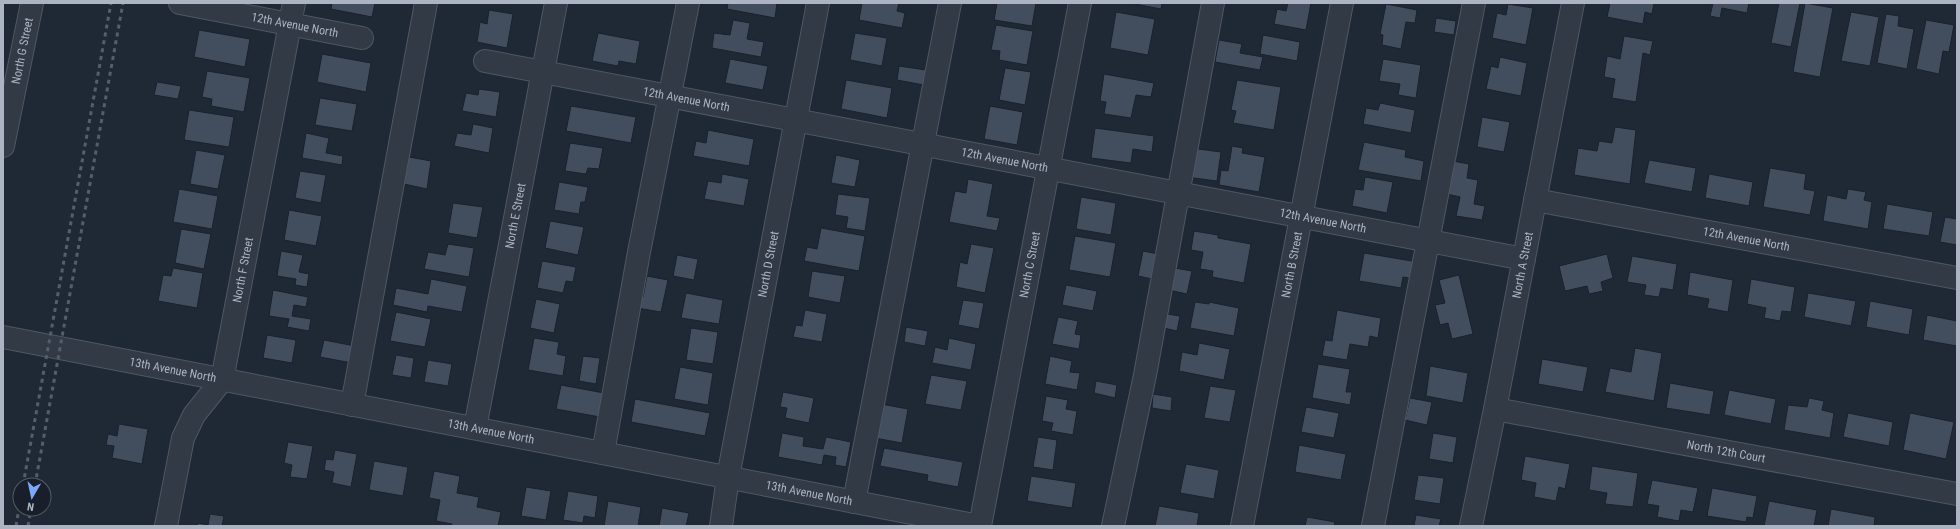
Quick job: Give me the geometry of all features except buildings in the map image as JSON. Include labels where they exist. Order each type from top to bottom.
[{"type":"street","name":"North G Street","points":[[3,146],[32,3]]},
{"type":"street","name":"12th Avenue North","points":[[180,3],[362,38]]},
{"type":"street","name":"North F Street","points":[[166,526],[183,438],[194,415],[222,380],[294,3]]},
{"type":"street","points":[[352,405],[426,3]]},
{"type":"street","name":"North E Street","points":[[475,428],[556,3]]},
{"type":"street","points":[[603,453],[639,252],[688,3]]},
{"type":"street","name":"North D Street","points":[[721,526],[728,477],[818,3]]},
{"type":"street","points":[[854,502],[950,3]]},
{"type":"street","name":"North C Street","points":[[980,526],[1080,3]]},
{"type":"street","points":[[1113,526],[1146,376],[1213,3]]},
{"type":"street","name":"North B Street","points":[[1242,526],[1342,3]]},
{"type":"street","points":[[1373,526],[1474,3]]},
{"type":"street","name":"North A Street","points":[[1471,526],[1496,409],[1572,3]]},
{"type":"street","name":"12th Avenue North","points":[[485,61],[1524,259]]},
{"type":"street","name":"12th Avenue North","points":[[1535,200],[1957,278]]},
{"type":"street","name":"13th Avenue North","points":[[3,338],[980,526]]},
{"type":"street","name":"North 12th Court","points":[[1496,409],[1957,494]]},
{"type":"railway","points":[[24,477],[111,3]]},
{"type":"railway","points":[[36,477],[123,3]]},
{"type":"railway","points":[[16,526],[18,517]]},
{"type":"railway","points":[[28,526],[30,517]]}]
